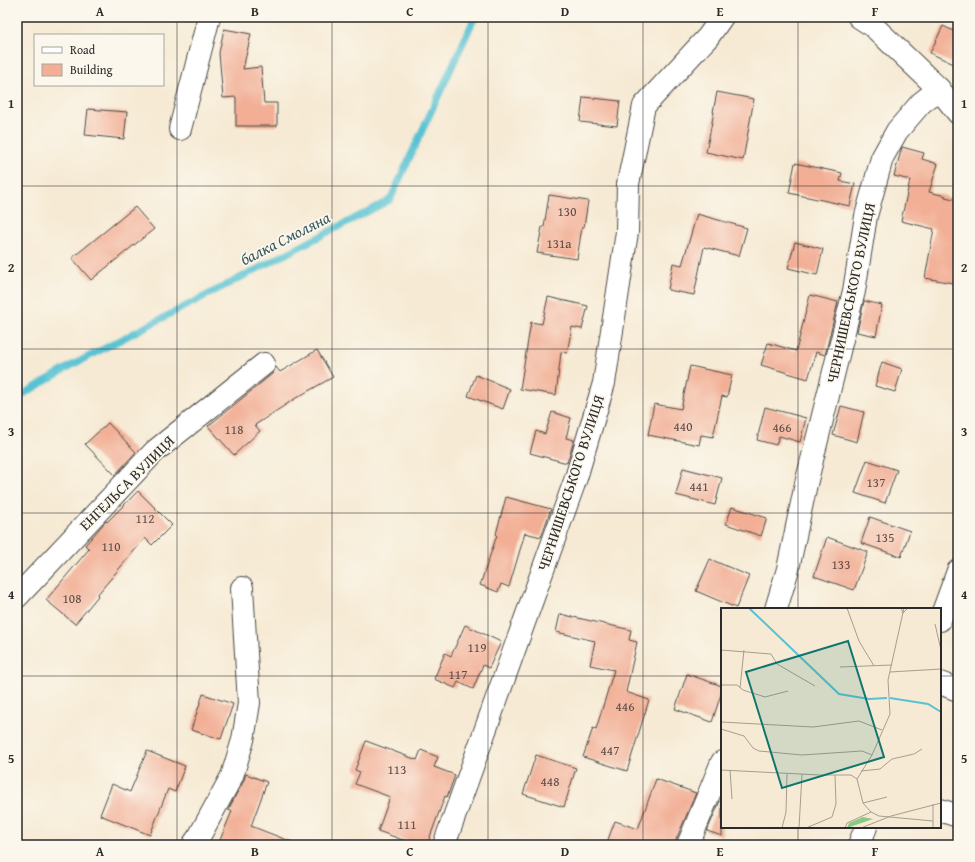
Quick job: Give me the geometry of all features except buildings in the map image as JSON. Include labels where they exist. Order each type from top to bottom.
[{"type":"street","points":[[180,130],[209,17]]},
{"type":"street","name":"ЧЕРНИШЕВСЬКОГО ВУЛИЦЯ","points":[[444,845],[576,478],[604,383],[627,232],[628,184],[644,106],[708,37],[722,17]]},
{"type":"street","points":[[859,17],[873,26],[939,89],[958,113]]},
{"type":"street","name":"ЧЕРНИШЕВСЬКОГО ВУЛИЦЯ","points":[[776,608],[788,569],[821,423],[854,291],[866,216],[882,158],[897,131],[921,103],[939,89]]},
{"type":"street","name":"ЕНГЕЛЬСА ВУЛИЦЯ","points":[[17,597],[155,451],[264,364]]},
{"type":"street","points":[[941,617],[958,571]]},
{"type":"street","points":[[193,845],[232,776],[243,740],[249,703],[242,588]]},
{"type":"street","points":[[941,683],[958,690]]},
{"type":"street","points":[[688,845],[721,764]]},
{"type":"street","points":[[941,810],[958,816]]},
{"type":"street","points":[[859,845],[866,828]]},
{"type":"waterway","name":"балка Смоляна","points":[[17,398],[74,364],[390,200],[475,17]]}]
